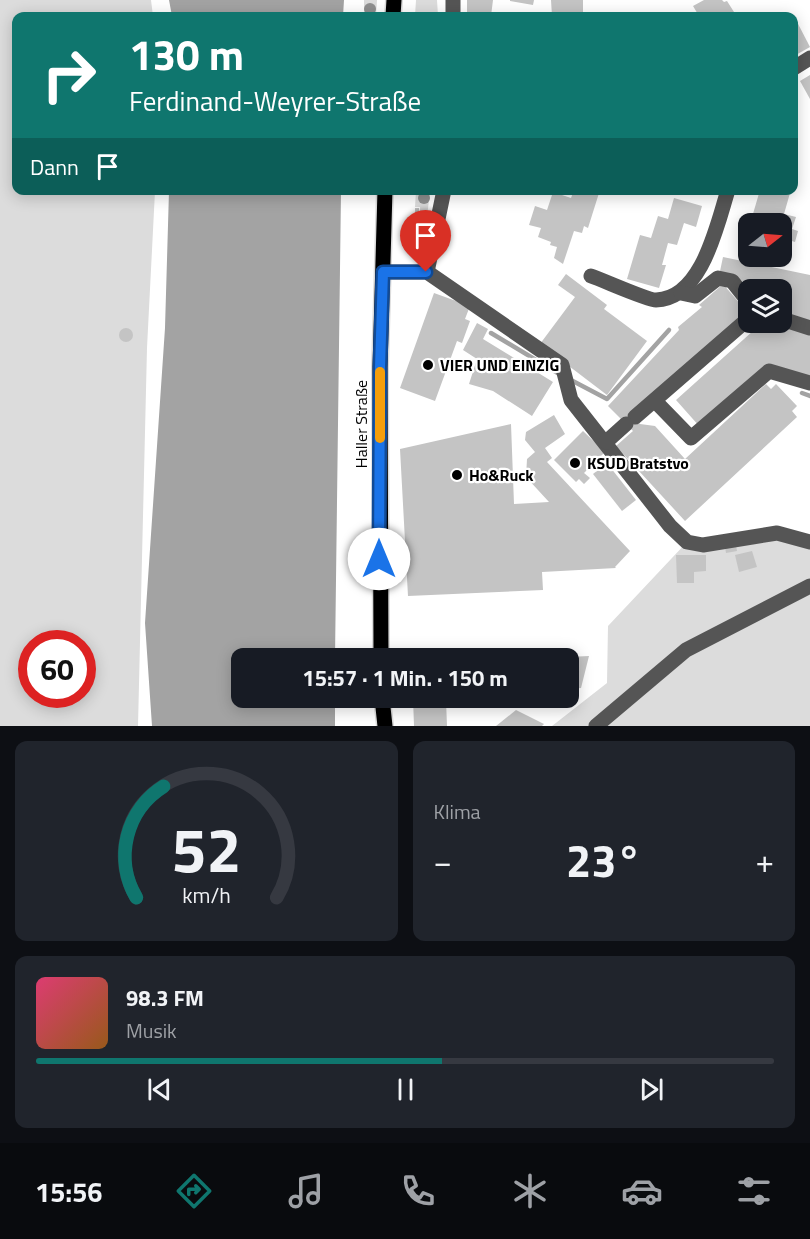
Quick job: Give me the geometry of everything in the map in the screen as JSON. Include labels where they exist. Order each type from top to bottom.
[{"type":"main road","name":"Haller Straße","points":[[381,648],[380,367],[385,195]]},
{"type":"main road","points":[[379,726],[381,708]]},
{"type":"main road","points":[[383,708],[386,726]]},
{"type":"street","points":[[426,272],[443,195]]},
{"type":"street","points":[[681,293],[706,257],[726,195]]},
{"type":"street","points":[[383,272],[426,272],[562,365],[571,400],[670,526],[687,542],[703,545],[777,533],[810,542]]},
{"type":"street","points":[[591,276],[656,300],[681,293],[695,296],[718,278],[732,281],[738,288]]},
{"type":"street","points":[[792,322],[810,328]]},
{"type":"street","points":[[606,442],[738,328]]},
{"type":"street","points":[[655,401],[691,438],[769,371],[810,383]]},
{"type":"street","points":[[596,726],[686,650],[810,586]]},
{"type":"shaded area","points":[[0,0],[151,0],[152,12],[12,12],[12,195],[155,195],[147,348],[138,726],[0,726]]},
{"type":"shaded area","points":[[169,0],[344,0],[343,12],[171,12]]},
{"type":"shaded area","points":[[364,0],[377,0],[376,12],[364,12]]},
{"type":"shaded area","points":[[416,0],[437,0],[438,12],[415,12]]},
{"type":"shaded area","points":[[169,195],[341,195],[335,648],[231,648],[231,708],[335,708],[335,726],[152,726],[145,623],[165,328]]},
{"type":"shaded area","points":[[416,195],[430,195],[424,243],[421,252],[417,253],[414,252],[415,221],[420,221],[420,207],[415,207]]},
{"type":"shaded area","points":[[777,533],[810,542],[810,726],[552,726],[575,708],[579,708],[579,705],[607,683],[608,626],[687,542]]},
{"type":"building","points":[[467,0],[493,0],[492,12],[467,12]]},
{"type":"building","points":[[510,0],[534,0],[533,5]]},
{"type":"building","points":[[551,0],[583,0],[583,12],[552,12]]},
{"type":"building","points":[[704,0],[722,0],[727,1],[734,12],[697,12],[693,6]]},
{"type":"building","points":[[798,24],[810,47],[798,54]]},
{"type":"building","points":[[810,75],[810,99],[800,81]]},
{"type":"building","points":[[552,195],[571,198],[572,195],[598,195],[588,228],[584,226],[582,233],[574,231],[563,264],[554,258],[557,247],[538,237],[541,228],[529,225],[535,206],[547,210]]},
{"type":"building","points":[[759,195],[789,195],[784,213],[753,213]]},
{"type":"building","points":[[674,198],[702,206],[696,227],[684,223],[677,245],[668,243],[662,265],[666,265],[659,288],[627,279],[640,235],[651,238],[658,216],[668,219]]},
{"type":"building","points":[[415,208],[419,208],[419,221],[415,221]]},
{"type":"building","points":[[792,216],[796,217],[792,229]]},
{"type":"building","points":[[792,229],[798,231],[795,242],[792,241]]},
{"type":"building","points":[[723,257],[738,260],[738,267],[771,267],[810,275],[810,325],[792,319],[792,279],[738,280],[719,276]]},
{"type":"building","points":[[566,274],[607,305],[604,309],[647,341],[607,395],[540,344],[575,297],[558,285]]},
{"type":"building","points":[[723,284],[738,301],[738,322],[633,415],[640,424],[655,426],[685,459],[766,384],[771,389],[776,384],[797,406],[792,411],[797,417],[685,521],[616,446],[633,431],[608,406],[679,330],[678,327],[702,307],[699,305]]},
{"type":"building","name":"VIER UND EINZIG","points":[[434,293],[470,306],[465,319],[470,321],[462,343],[457,341],[435,401],[400,388]]},
{"type":"building","points":[[477,323],[488,329],[483,339],[553,382],[532,416],[493,391],[469,384],[477,359],[463,350]]},
{"type":"building","points":[[123,328],[129,328],[133,335],[129,342],[123,342],[119,338],[119,332]]},
{"type":"building","points":[[792,329],[810,335],[810,380],[768,366],[700,427],[676,400],[751,333],[792,333]]},
{"type":"building","name":"Ho&Ruck","points":[[554,415],[565,434],[545,448],[552,458],[547,462],[630,551],[616,568],[542,572],[543,590],[408,596],[400,449],[511,424],[514,504],[549,502],[526,477],[527,459],[535,452],[525,440],[526,432]]},
{"type":"building","points":[[583,431],[605,452],[584,473],[590,478],[584,484],[579,479],[576,482],[554,460]]},
{"type":"building","points":[[607,463],[636,500],[622,511],[593,474]]},
{"type":"building","points":[[736,545],[737,551],[726,553],[725,547]]},
{"type":"building","points":[[752,551],[757,567],[739,572],[735,555]]},
{"type":"building","points":[[676,555],[706,555],[706,571],[694,572],[694,583],[677,583]]},
{"type":"building","points":[[579,656],[589,656],[581,688],[579,688]]},
{"type":"building","points":[[413,708],[446,708],[447,726],[414,726]]},
{"type":"building","points":[[516,710],[544,724],[542,726],[496,726]]},
{"type":"waterway","points":[[569,379],[607,399],[669,330]]},
{"type":"waterway","points":[[491,333],[561,375]]},
{"type":"waterway","points":[[802,393],[810,396]]},
{"type":"slow traffic","points":[[380,372],[380,438]]},
{"type":"place","name":"VIER UND EINZIG","points":[[428,365]]},
{"type":"place","name":"KSUD Bratstvo","points":[[575,463]]},
{"type":"place","name":"Ho&Ruck","points":[[457,475]]},
{"type":"route","points":[[379,559],[383,272],[426,272]]}]
